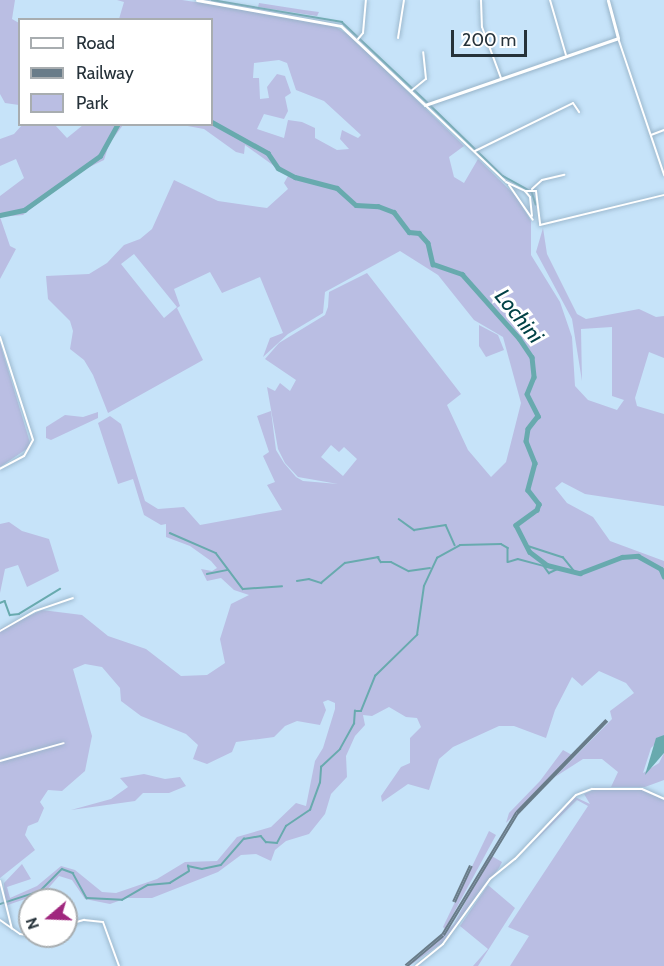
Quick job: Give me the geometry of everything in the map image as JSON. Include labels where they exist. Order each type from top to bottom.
[{"type":"street","points":[[197,0],[336,24],[358,39],[506,182],[533,220],[530,197],[525,191],[506,182]]},
{"type":"street","points":[[358,39],[363,33],[366,0]]},
{"type":"street","points":[[398,38],[404,0]]},
{"type":"street","points":[[481,0],[482,27],[501,79]]},
{"type":"street","points":[[550,0],[566,55]]},
{"type":"street","points":[[608,0],[618,38],[664,175]]},
{"type":"street","points":[[425,105],[618,38]]},
{"type":"street","points":[[411,92],[426,81],[423,52]]},
{"type":"street","points":[[474,152],[573,103],[579,112]]},
{"type":"street","points":[[651,135],[664,130]]},
{"type":"street","points":[[525,191],[532,189],[542,180],[564,175]]},
{"type":"street","points":[[532,189],[539,198],[540,225],[664,195]]},
{"type":"street","points":[[0,337],[33,440],[24,456],[0,469]]},
{"type":"street","points":[[0,631],[35,611],[73,598]]},
{"type":"street","points":[[0,761],[64,743]]},
{"type":"street","points":[[416,966],[443,944],[490,879],[516,859],[576,795],[592,789],[642,789],[664,799]]},
{"type":"street","points":[[0,881],[12,928]]},
{"type":"street","points":[[0,920],[18,930]]},
{"type":"street","points":[[78,922],[103,922],[119,966]]},
{"type":"green space","points":[[0,0],[15,0],[12,19],[18,22],[18,105],[5,103],[0,94]]},
{"type":"green space","points":[[117,0],[182,0],[235,8],[334,26],[352,37],[464,146],[449,157],[454,177],[464,183],[478,159],[515,195],[531,221],[531,255],[560,302],[572,337],[575,386],[588,400],[617,410],[624,400],[612,396],[612,327],[581,329],[582,381],[572,319],[536,252],[543,228],[547,254],[577,314],[586,319],[639,309],[656,317],[664,316],[664,358],[649,352],[635,398],[637,406],[664,414],[664,506],[585,494],[562,482],[555,488],[567,503],[593,517],[610,541],[664,561],[664,735],[651,748],[643,773],[659,763],[664,753],[664,780],[645,787],[611,787],[618,772],[602,759],[583,759],[555,777],[612,719],[610,711],[634,693],[626,683],[599,671],[582,686],[572,677],[555,710],[546,738],[514,726],[499,726],[453,747],[439,759],[429,790],[408,784],[382,802],[381,796],[401,767],[410,763],[410,738],[421,727],[417,718],[406,717],[389,707],[372,716],[363,715],[365,725],[355,736],[346,756],[347,777],[331,794],[325,814],[309,834],[286,841],[275,850],[271,861],[256,854],[241,855],[218,872],[152,898],[127,898],[110,904],[85,899],[72,880],[59,876],[48,888],[32,888],[61,866],[75,870],[102,892],[116,893],[157,879],[185,862],[217,861],[237,837],[271,827],[296,803],[306,806],[315,761],[323,748],[335,703],[328,700],[323,702],[326,710],[320,725],[297,721],[285,726],[274,737],[236,742],[232,752],[207,764],[193,759],[198,745],[186,734],[141,716],[121,701],[120,688],[102,667],[85,664],[73,669],[92,736],[85,771],[62,791],[48,790],[40,802],[44,808],[38,822],[28,826],[25,835],[35,850],[0,878],[0,629],[42,610],[82,615],[108,636],[146,649],[181,676],[207,675],[225,663],[220,639],[231,604],[249,595],[234,590],[221,578],[207,581],[201,569],[212,571],[217,568],[211,561],[190,546],[166,537],[166,524],[161,525],[144,515],[133,479],[118,484],[98,423],[110,416],[121,424],[145,501],[158,509],[184,507],[200,525],[282,510],[267,485],[275,482],[263,456],[269,452],[257,416],[271,411],[276,450],[284,463],[296,477],[303,481],[338,484],[298,477],[285,463],[278,449],[267,387],[275,391],[280,383],[290,391],[296,380],[265,359],[279,343],[325,315],[329,292],[367,273],[461,394],[447,405],[468,450],[491,477],[506,462],[521,403],[503,337],[474,320],[438,275],[400,251],[325,292],[323,313],[288,334],[263,357],[270,338],[283,333],[260,277],[222,293],[210,272],[174,289],[180,306],[177,308],[203,360],[108,413],[93,375],[84,360],[70,349],[73,331],[70,321],[48,299],[46,276],[89,274],[107,263],[124,245],[140,239],[152,229],[174,180],[218,201],[267,208],[288,189],[284,183],[288,176],[245,145],[244,154],[236,152],[204,129],[188,126],[213,126],[213,18],[119,18],[124,2]],"holes":[[[279,60],[287,63],[296,90],[324,101],[361,135],[358,138],[342,130],[340,139],[349,149],[337,150],[315,138],[315,128],[302,122],[288,120],[284,138],[257,129],[264,114],[284,119],[288,111],[285,97],[291,93],[285,76],[277,74],[267,87],[269,98],[260,99],[259,78],[253,78],[254,63]],[[134,254],[177,307],[164,318],[121,264]],[[331,445],[339,452],[344,447],[357,459],[343,476],[321,457]]]},
{"type":"green space","points":[[259,3],[319,12],[317,16],[258,7]]},
{"type":"green space","points":[[21,126],[56,126],[67,138],[82,126],[122,126],[109,144],[104,160],[75,174],[23,215],[0,217],[0,196],[24,178],[16,159],[0,166],[0,139],[14,134]]},
{"type":"green space","points":[[0,217],[10,246],[16,249],[0,279]]},
{"type":"green space","points":[[479,325],[498,335],[504,350],[486,357],[479,346]]},
{"type":"green space","points":[[0,343],[31,446],[0,467]]},
{"type":"green space","points":[[98,412],[98,418],[51,440],[46,438],[46,427],[65,415],[83,417]]},
{"type":"green space","points":[[9,522],[22,531],[49,539],[59,571],[27,587],[18,565],[5,569],[0,593],[0,524]]},
{"type":"green space","points":[[563,750],[572,755],[506,823],[509,813],[540,781]]},
{"type":"green space","points":[[144,774],[165,779],[180,777],[186,786],[169,793],[143,793],[135,801],[71,810],[111,799],[128,787],[120,778]]},
{"type":"green space","points":[[593,790],[643,790],[664,800],[664,966],[510,966],[529,936],[508,927],[588,806],[577,800],[528,848],[575,797],[590,804],[584,794]]},
{"type":"green space","points":[[489,831],[496,835],[445,929],[443,927]]},
{"type":"green space","points":[[490,855],[502,862],[499,868],[442,943],[409,966],[454,924]]},
{"type":"green space","points":[[22,864],[31,879],[7,887],[10,898],[18,894],[18,901],[5,906],[4,883]]},
{"type":"green space","points":[[488,885],[515,908],[478,966],[473,966],[488,949],[460,926]]},
{"type":"shaded area","points":[[664,735],[664,753],[645,775],[656,738]]},
{"type":"waterway","points":[[212,0],[342,22],[427,102]]},
{"type":"waterway","points":[[430,105],[503,176],[532,192],[536,204]]},
{"type":"waterway","name":"Lochini","points":[[213,123],[268,153],[278,168],[295,177],[337,188],[356,205],[378,206],[394,212],[409,232],[419,233],[428,243],[433,264],[462,274],[519,338],[532,357],[534,377],[527,394],[538,416],[528,429],[526,441],[535,463],[528,490],[539,504],[537,510],[516,525],[530,552],[547,565],[580,573],[622,557],[638,556],[661,569],[664,576]]},
{"type":"waterway","name":"Lochini","points":[[0,215],[24,210],[100,156],[117,126]]},
{"type":"waterway","points":[[399,519],[414,530],[446,525],[455,545]]},
{"type":"waterway","points":[[170,533],[216,553],[243,589],[282,586]]},
{"type":"waterway","points":[[0,904],[40,891],[62,869],[73,873],[87,898],[122,900],[148,885],[170,883],[189,871],[188,866],[202,869],[221,865],[244,839],[261,836],[266,842],[277,843],[286,826],[310,810],[320,783],[321,767],[340,749],[354,724],[355,711],[361,711],[375,676],[417,635],[424,586],[437,558],[460,545],[501,544],[508,548],[508,562],[518,559],[544,566],[549,573],[558,569]]},
{"type":"waterway","points":[[525,545],[563,557],[576,573]]},
{"type":"waterway","points":[[297,581],[309,579],[321,583],[345,563],[378,557],[381,562],[391,562],[409,571],[430,568]]},
{"type":"waterway","points":[[207,574],[228,570]]},
{"type":"waterway","points":[[0,603],[5,601],[10,615],[19,614],[60,589]]},
{"type":"railway","points":[[406,966],[443,935],[517,813],[607,720]]},
{"type":"railway","points":[[454,902],[471,866]]}]
